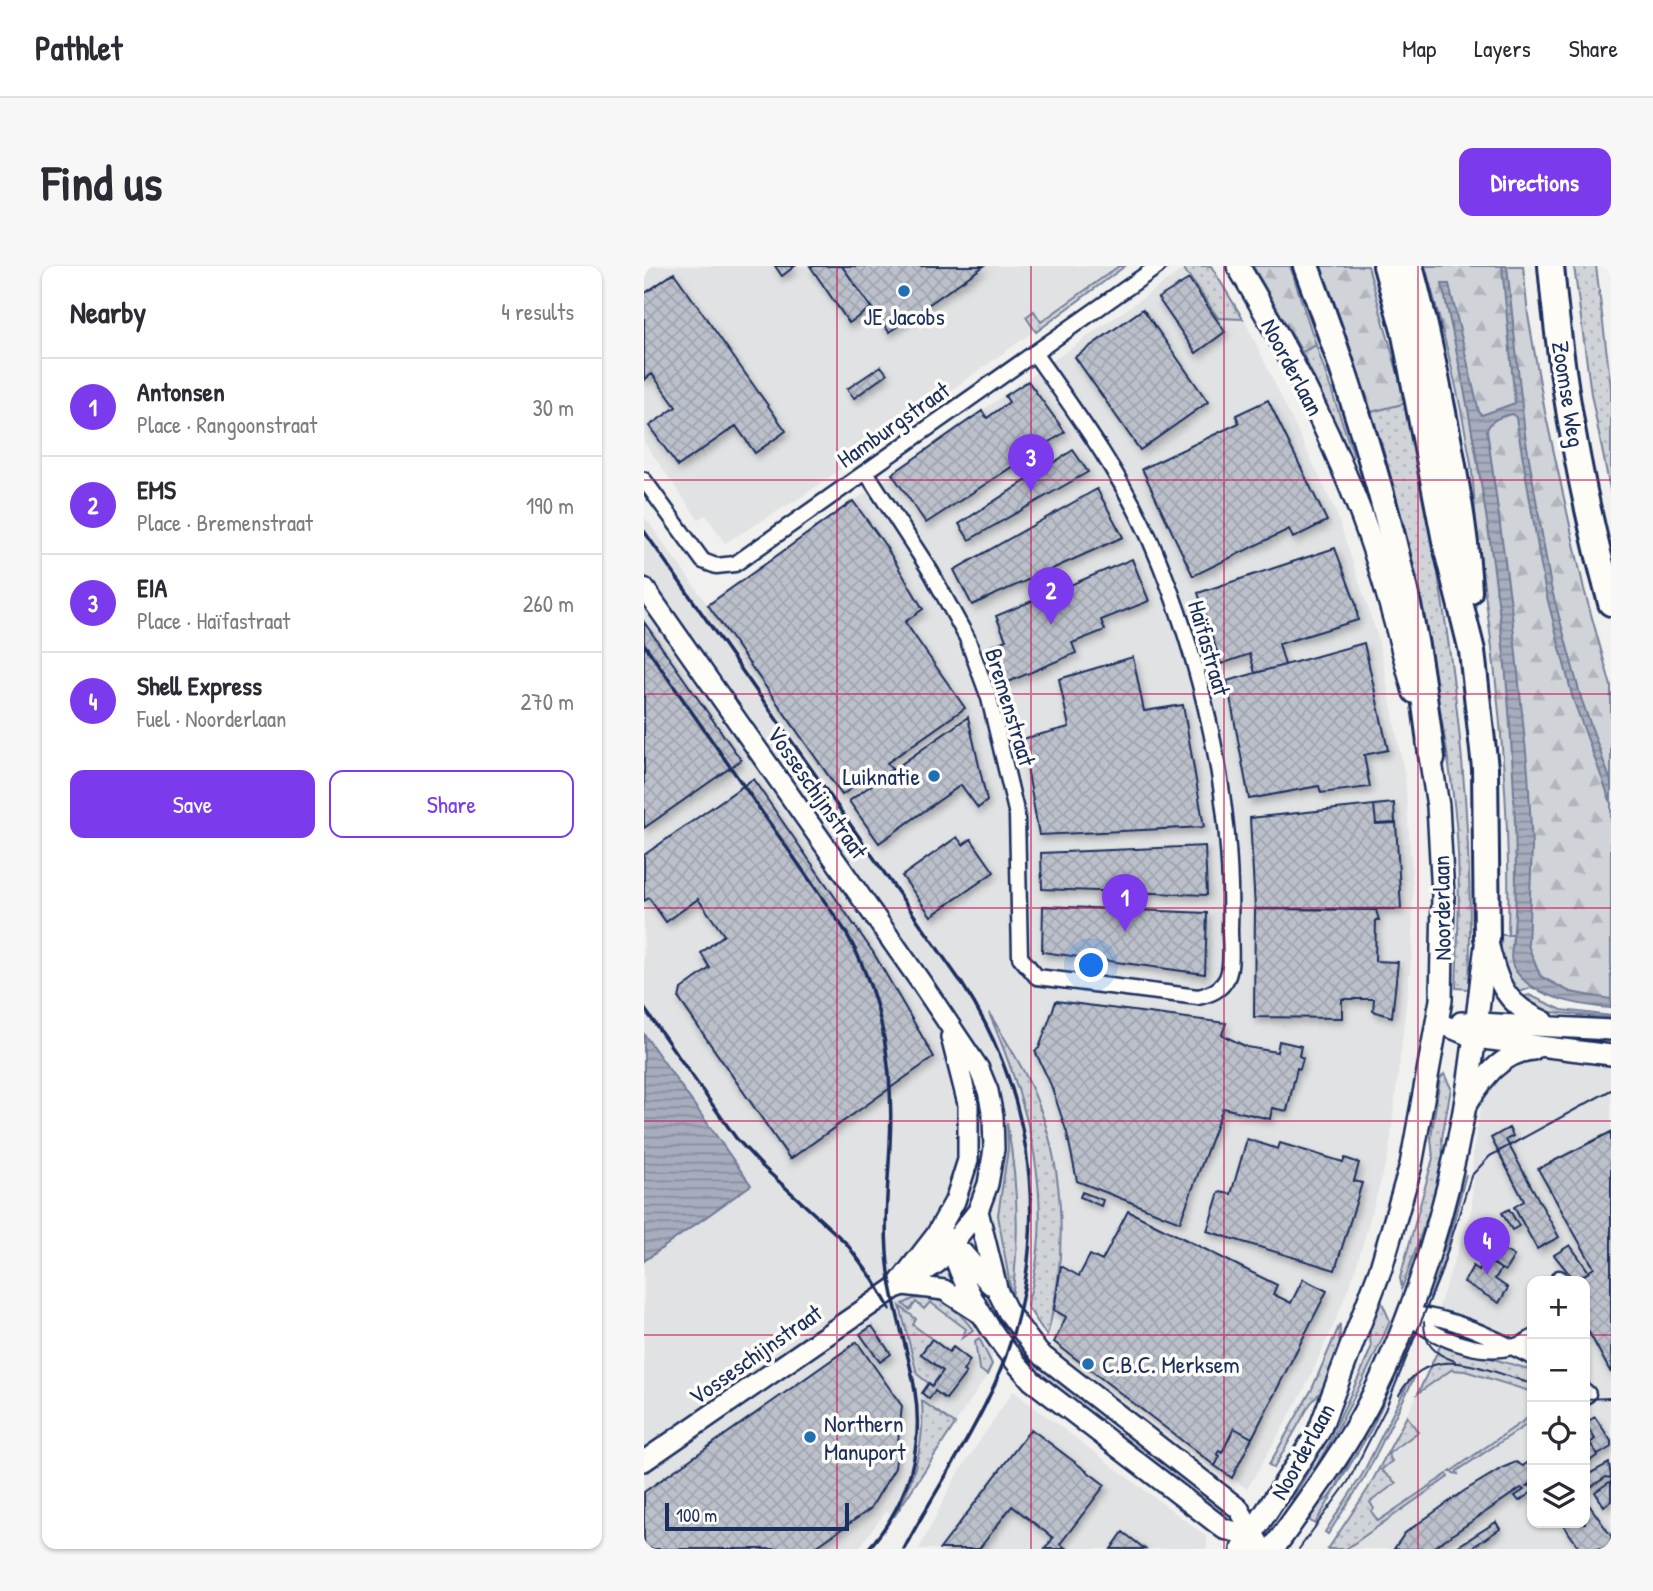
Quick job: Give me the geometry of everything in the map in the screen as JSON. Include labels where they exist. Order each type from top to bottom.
[{"type":"highway","points":[[1306,266],[1368,447],[1387,521],[1416,645],[1432,758]]},
{"type":"highway","name":"Noorderlaan","points":[[1386,266],[1404,330],[1446,546],[1472,651],[1485,768],[1487,938]]},
{"type":"highway","points":[[1410,266],[1426,323],[1462,520],[1472,651]]},
{"type":"highway","name":"Zoomse Weg","points":[[1552,266],[1567,387],[1584,492],[1611,603]]},
{"type":"main road","name":"Noorderlaan","points":[[1238,266],[1321,420],[1346,477],[1382,575],[1432,758],[1443,895],[1439,1023],[1411,1165],[1381,1268],[1320,1431],[1252,1545]]},
{"type":"main road","name":"Noorderlaan","points":[[1273,1549],[1344,1448],[1388,1366],[1425,1264],[1465,1108],[1487,938]]},
{"type":"street","name":"Hamburgstraat","points":[[644,480],[703,561],[716,566],[735,564],[1158,266]]},
{"type":"street","name":"Haïfastraat","points":[[1034,353],[1119,480],[1155,554],[1188,648],[1218,773],[1231,901],[1228,976],[1220,989],[1198,997],[1037,977]]},
{"type":"street","name":"Bremenstraat","points":[[866,472],[931,572],[967,638],[989,698],[1017,815],[1020,957],[1037,977]]},
{"type":"street","name":"Vosseschijnstraat","points":[[644,588],[979,1069],[993,1116],[994,1149],[988,1184],[978,1211],[937,1263],[644,1461]]},
{"type":"street","points":[[1487,938],[1506,995],[1525,1011],[1555,1025]]},
{"type":"street","points":[[1439,1023],[1476,1029],[1551,1048],[1611,1055]]},
{"type":"street","points":[[1476,1029],[1555,1025],[1611,1030]]},
{"type":"street","name":"Vosseschijnstraat","points":[[900,1286],[936,1236],[955,1201],[968,1160],[968,1104],[949,1026]]},
{"type":"street","points":[[1465,1108],[1483,1079],[1501,1062],[1525,1051],[1551,1048]]},
{"type":"street","points":[[955,1201],[946,1225],[950,1246],[984,1317],[1007,1353],[1032,1381],[1105,1439],[1224,1529],[1252,1545]]},
{"type":"street","points":[[978,1211],[998,1292]]},
{"type":"street","points":[[924,1250],[940,1245],[950,1246],[978,1266],[1039,1353],[1119,1418],[1239,1508],[1252,1545]]},
{"type":"street","points":[[900,1286],[944,1290],[963,1300],[984,1317]]},
{"type":"street","points":[[1406,1314],[1434,1335],[1488,1350],[1514,1349],[1527,1355]]},
{"type":"street","points":[[1514,1349],[1530,1339]]},
{"type":"street","points":[[1105,1439],[1119,1418]]},
{"type":"shaded area","points":[[644,266],[1125,266],[800,498],[725,543],[706,515],[698,519],[644,442]]},
{"type":"shaded area","points":[[1188,266],[1211,266],[1245,321],[1336,512],[1378,638],[1405,777],[1413,891],[1412,954],[1389,1152],[1354,1274],[1334,1324],[1303,1392],[1247,1489],[1054,1342],[1024,1301],[1012,1298],[987,1375],[894,1517],[886,1511],[858,1549],[644,1549],[644,1261],[751,1185],[644,1034],[644,516],[707,604]]},
{"type":"shaded area","points":[[1519,1058],[1611,1063],[1611,1549],[1328,1549],[1388,1455],[1441,1344],[1449,1315],[1437,1312],[1472,1208],[1473,1152],[1483,1095],[1489,1080]]},
{"type":"shaded area","points":[[1013,1391],[1207,1537],[1207,1549],[919,1549],[954,1480]]},
{"type":"green space","points":[[1119,266],[1125,266],[1036,332],[1026,317],[1034,311],[1041,322]]},
{"type":"green space","points":[[1188,266],[1211,266],[1243,319],[1218,318],[1184,269]]},
{"type":"green space","points":[[1253,266],[1290,266],[1316,345],[1302,352]]},
{"type":"green space","points":[[1319,266],[1368,266],[1406,403],[1367,413]]},
{"type":"green space","points":[[1425,266],[1523,266],[1528,315],[1545,412],[1584,589],[1611,686],[1611,1003],[1542,984],[1513,935],[1508,935],[1505,787],[1472,469],[1456,385]]},
{"type":"green space","points":[[1574,266],[1596,266],[1611,388],[1611,494],[1591,394]]},
{"type":"green space","points":[[1316,345],[1353,454],[1352,460],[1302,352]]},
{"type":"green space","points":[[1406,403],[1434,548],[1463,768],[1468,841],[1469,989],[1456,988],[1458,844],[1442,719],[1420,616],[1367,413]]},
{"type":"green space","points":[[1501,935],[1513,935],[1514,964],[1521,975],[1544,992],[1531,988],[1513,994],[1501,965]]},
{"type":"green space","points":[[1529,995],[1562,1010],[1611,1018],[1540,1011],[1518,998]]},
{"type":"green space","points":[[989,1013],[1023,1070],[1040,1108],[1056,1172],[1061,1239],[1059,1272],[1047,1336],[1027,1306],[1036,1268],[1039,1231],[1035,1157],[1016,1085]]},
{"type":"green space","points":[[1444,1074],[1451,1088],[1442,1138],[1443,1159],[1432,1203],[1402,1288],[1400,1278],[1433,1158],[1431,1137],[1440,1079]]},
{"type":"green space","points":[[1007,1123],[1017,1210],[1012,1298],[998,1215],[1008,1149]]},
{"type":"green space","points":[[1466,1174],[1445,1256],[1430,1298],[1426,1293],[1433,1266],[1444,1249]]},
{"type":"green space","points":[[1380,1298],[1390,1321],[1346,1414],[1295,1503],[1292,1499],[1337,1423],[1362,1370],[1371,1348],[1369,1327]]},
{"type":"green space","points":[[913,1299],[932,1299],[948,1305],[961,1315],[973,1330],[962,1338],[966,1329],[930,1302],[924,1309],[916,1302],[910,1310],[903,1304]]},
{"type":"green space","points":[[900,1306],[916,1319],[913,1325],[932,1339],[921,1353],[943,1371],[932,1386],[917,1374]]},
{"type":"green space","points":[[1340,1324],[1339,1356],[1325,1387],[1310,1404],[1274,1468],[1269,1465],[1312,1389]]},
{"type":"green space","points":[[979,1338],[992,1364],[987,1375],[979,1369],[975,1341]]},
{"type":"green space","points":[[1018,1344],[1044,1371],[1104,1416],[1100,1422],[1040,1375],[1015,1349]]},
{"type":"green space","points":[[1441,1344],[1527,1369],[1527,1390],[1465,1371],[1451,1370],[1418,1393]]},
{"type":"green space","points":[[1408,1350],[1372,1428],[1315,1524],[1303,1516],[1328,1498],[1336,1487]]},
{"type":"green space","points":[[1415,1376],[1365,1477],[1328,1534],[1325,1532],[1362,1475],[1409,1381]]},
{"type":"green space","points":[[922,1401],[955,1424],[894,1517],[908,1489],[917,1461],[922,1432]]},
{"type":"green space","points":[[1407,1416],[1418,1432],[1388,1454],[1392,1461],[1381,1470],[1396,1483],[1370,1502],[1374,1509],[1371,1511],[1378,1521],[1447,1474],[1448,1477],[1346,1549],[1328,1549],[1368,1489]]},
{"type":"green space","points":[[1527,1418],[1527,1424],[1457,1471],[1458,1474],[1450,1472]]},
{"type":"green space","points":[[1124,1431],[1224,1508],[1220,1514],[1119,1437]]},
{"type":"water","points":[[1502,266],[1507,266],[1525,435],[1551,587],[1581,698],[1611,782],[1611,803],[1573,699],[1545,589],[1516,418],[1513,414],[1505,416],[1494,421],[1487,430],[1511,605],[1528,772],[1532,847],[1528,945],[1540,976],[1570,992],[1611,999],[1611,1008],[1571,1002],[1543,992],[1520,977],[1511,960],[1516,896],[1515,823],[1507,687],[1492,552],[1470,417],[1442,284],[1449,284],[1479,412],[1482,415],[1515,403]]},
{"type":"water","points":[[644,1034],[751,1185],[644,1261]]},
{"type":"building","points":[[775,266],[795,266],[782,276]]},
{"type":"building","points":[[810,266],[842,266],[871,308],[849,323]]},
{"type":"building","name":"JE Jacobs","points":[[842,266],[984,266],[889,332]]},
{"type":"building","points":[[674,273],[786,431],[755,453],[736,426],[678,466],[649,426],[676,407],[652,374],[644,380],[644,294]]},
{"type":"building","points":[[1189,279],[1225,332],[1196,353],[1158,298]]},
{"type":"building","points":[[1143,309],[1208,402],[1140,450],[1075,357]]},
{"type":"building","points":[[881,366],[887,374],[854,398],[847,389]]},
{"type":"building","points":[[1028,381],[1065,432],[926,523],[892,474],[982,411],[987,418],[1009,402],[1005,396]]},
{"type":"building","points":[[1268,400],[1327,521],[1293,538],[1289,529],[1193,576],[1142,469],[1239,423],[1236,415]]},
{"type":"building","points":[[1073,450],[1088,472],[969,540],[959,524]]},
{"type":"building","points":[[1097,489],[1123,537],[972,605],[954,570]]},
{"type":"building","points":[[853,501],[885,545],[923,609],[905,622],[965,708],[887,763],[892,769],[880,777],[875,771],[842,795],[708,605]]},
{"type":"building","points":[[1335,548],[1356,604],[1358,620],[1279,644],[1285,665],[1255,673],[1250,654],[1221,664],[1198,593]]},
{"type":"building","points":[[1132,559],[1149,601],[1101,620],[1105,630],[1072,643],[1076,653],[1006,683],[991,646],[1006,640],[996,616]]},
{"type":"building","points":[[644,622],[741,760],[644,828]]},
{"type":"building","points":[[1364,643],[1388,750],[1364,755],[1370,787],[1321,793],[1319,786],[1249,799],[1227,681]]},
{"type":"building","points":[[1133,657],[1144,711],[1183,705],[1204,827],[1039,835],[1022,739],[1069,727],[1059,679]]},
{"type":"building","name":"Luiknatie","points":[[968,717],[987,801],[978,808],[961,785],[879,843],[849,801]]},
{"type":"building","points":[[753,779],[873,952],[934,1057],[790,1159],[679,999],[681,989],[710,968],[701,953],[724,935],[698,899],[666,922],[649,898],[644,901],[644,855]]},
{"type":"building","points":[[1394,803],[1395,823],[1376,824],[1374,805]]},
{"type":"building","points":[[1374,805],[1376,824],[1396,823],[1401,909],[1255,909],[1250,818]]},
{"type":"building","points":[[957,837],[963,845],[971,839],[994,872],[931,916],[902,876]]},
{"type":"building","points":[[1205,846],[1207,895],[1042,889],[1041,853]]},
{"type":"building","points":[[1043,906],[1207,913],[1205,974],[1042,952]]},
{"type":"building","points":[[1255,909],[1376,910],[1379,920],[1376,920],[1375,961],[1398,962],[1392,1017],[1373,1011],[1374,999],[1342,999],[1342,1018],[1254,1017]]},
{"type":"building","points":[[1056,1001],[1226,1023],[1222,1035],[1247,1047],[1277,1052],[1279,1041],[1301,1046],[1299,1056],[1303,1058],[1300,1069],[1297,1068],[1287,1111],[1272,1108],[1270,1119],[1223,1108],[1180,1222],[1077,1181],[1067,1133],[1051,1085],[1035,1051],[1039,1048]]},
{"type":"building","points":[[1509,1128],[1513,1136],[1506,1140],[1559,1237],[1537,1249],[1514,1207],[1524,1201],[1491,1138]]},
{"type":"building","points":[[1611,1132],[1611,1373],[1590,1334],[1590,1276],[1582,1276],[1594,1268],[1538,1169]]},
{"type":"building","points":[[1247,1139],[1278,1149],[1280,1143],[1343,1162],[1345,1158],[1359,1163],[1354,1181],[1362,1183],[1335,1270],[1207,1231],[1219,1192],[1231,1194]]},
{"type":"building","points":[[1082,1192],[1103,1200],[1101,1206],[1080,1197]]},
{"type":"building","points":[[1509,1209],[1519,1226],[1512,1230],[1502,1213]]},
{"type":"building","points":[[1128,1211],[1277,1285],[1273,1294],[1291,1303],[1303,1279],[1327,1291],[1252,1438],[1234,1428],[1222,1453],[1219,1451],[1217,1454],[1220,1456],[1215,1466],[1054,1342],[1066,1317],[1054,1310],[1061,1266],[1079,1276],[1090,1255],[1102,1261]]},
{"type":"building","points":[[1495,1245],[1514,1256],[1505,1271],[1486,1260]]},
{"type":"building","points":[[1570,1245],[1589,1272],[1583,1276],[1571,1276],[1554,1255]]},
{"type":"building","points":[[1486,1258],[1501,1269],[1495,1279],[1508,1288],[1499,1303],[1464,1282],[1473,1266],[1479,1270]]},
{"type":"building","points":[[872,1326],[891,1354],[880,1362],[860,1334]]},
{"type":"building","points":[[932,1339],[949,1352],[953,1347],[970,1360],[963,1371],[966,1373],[946,1399],[935,1391],[929,1399],[922,1393],[929,1383],[932,1386],[943,1371],[921,1354]]},
{"type":"building","name":"Northern Manuport","points":[[857,1342],[902,1406],[895,1468],[870,1509],[813,1549],[644,1549],[644,1492]]},
{"type":"building","points":[[1595,1417],[1611,1441],[1611,1447],[1598,1455],[1590,1443],[1595,1439],[1590,1431],[1590,1420]]},
{"type":"building","points":[[1234,1428],[1252,1438],[1232,1478],[1215,1466],[1220,1456],[1217,1454],[1219,1451],[1222,1453]]},
{"type":"building","points":[[1031,1429],[1105,1485],[1060,1544],[1067,1549],[1045,1549],[1053,1538],[1012,1506],[979,1549],[940,1549]]},
{"type":"building","points":[[1590,1443],[1598,1455],[1590,1461]]},
{"type":"building","points":[[1516,1462],[1523,1466],[1527,1463],[1527,1495],[1519,1501],[1515,1496],[1524,1490],[1521,1488],[1431,1549],[1394,1549],[1405,1533],[1464,1491]]},
{"type":"building","points":[[1609,1463],[1611,1478],[1606,1477],[1590,1488],[1590,1473]]},
{"type":"building","points":[[1611,1481],[1611,1501],[1604,1506],[1595,1492]]},
{"type":"building","points":[[1590,1506],[1611,1536],[1611,1549],[1580,1549],[1565,1528],[1590,1528]]},
{"type":"building","points":[[1496,1522],[1500,1529],[1470,1549],[1457,1547]]},
{"type":"building","points":[[1123,1532],[1145,1549],[1111,1549]]},
{"type":"tram line","points":[[1299,1549],[1348,1482],[1385,1410],[1440,1275],[1471,1176],[1490,1156],[1611,1090]]},
{"type":"tram line","points":[[1424,1322],[1428,1342],[1441,1355],[1455,1361]]},
{"type":"tram line","points":[[1399,1395],[1411,1378],[1426,1368],[1442,1363],[1478,1367],[1527,1382]]},
{"type":"tram line","points":[[1590,1399],[1611,1398]]},
{"type":"railway","points":[[644,531],[961,982],[987,1028],[1008,1076],[1022,1126],[1029,1177],[1030,1228],[1025,1280],[1014,1331],[986,1403],[904,1549]]},
{"type":"railway","points":[[644,644],[844,929],[857,954],[877,1006],[890,1088],[887,1256],[892,1294],[913,1379],[917,1422],[914,1459],[906,1487],[894,1513],[868,1549]]},
{"type":"railway","points":[[644,1008],[736,1138],[762,1166],[846,1243],[873,1279],[890,1309]]},
{"type":"place","name":"JE Jacobs","points":[[904,291]]},
{"type":"place","name":"EIA","points":[[1031,492]]},
{"type":"place","name":"EMS","points":[[1051,625]]},
{"type":"place","name":"Luiknatie","points":[[934,776]]},
{"type":"place","name":"Antonsen","points":[[1125,932]]},
{"type":"place","name":"Shell Express","points":[[1487,1275]]},
{"type":"place","name":"C.B.C. Merksem","points":[[1088,1364]]},
{"type":"place","name":"Northern Manuport","points":[[810,1437]]}]
